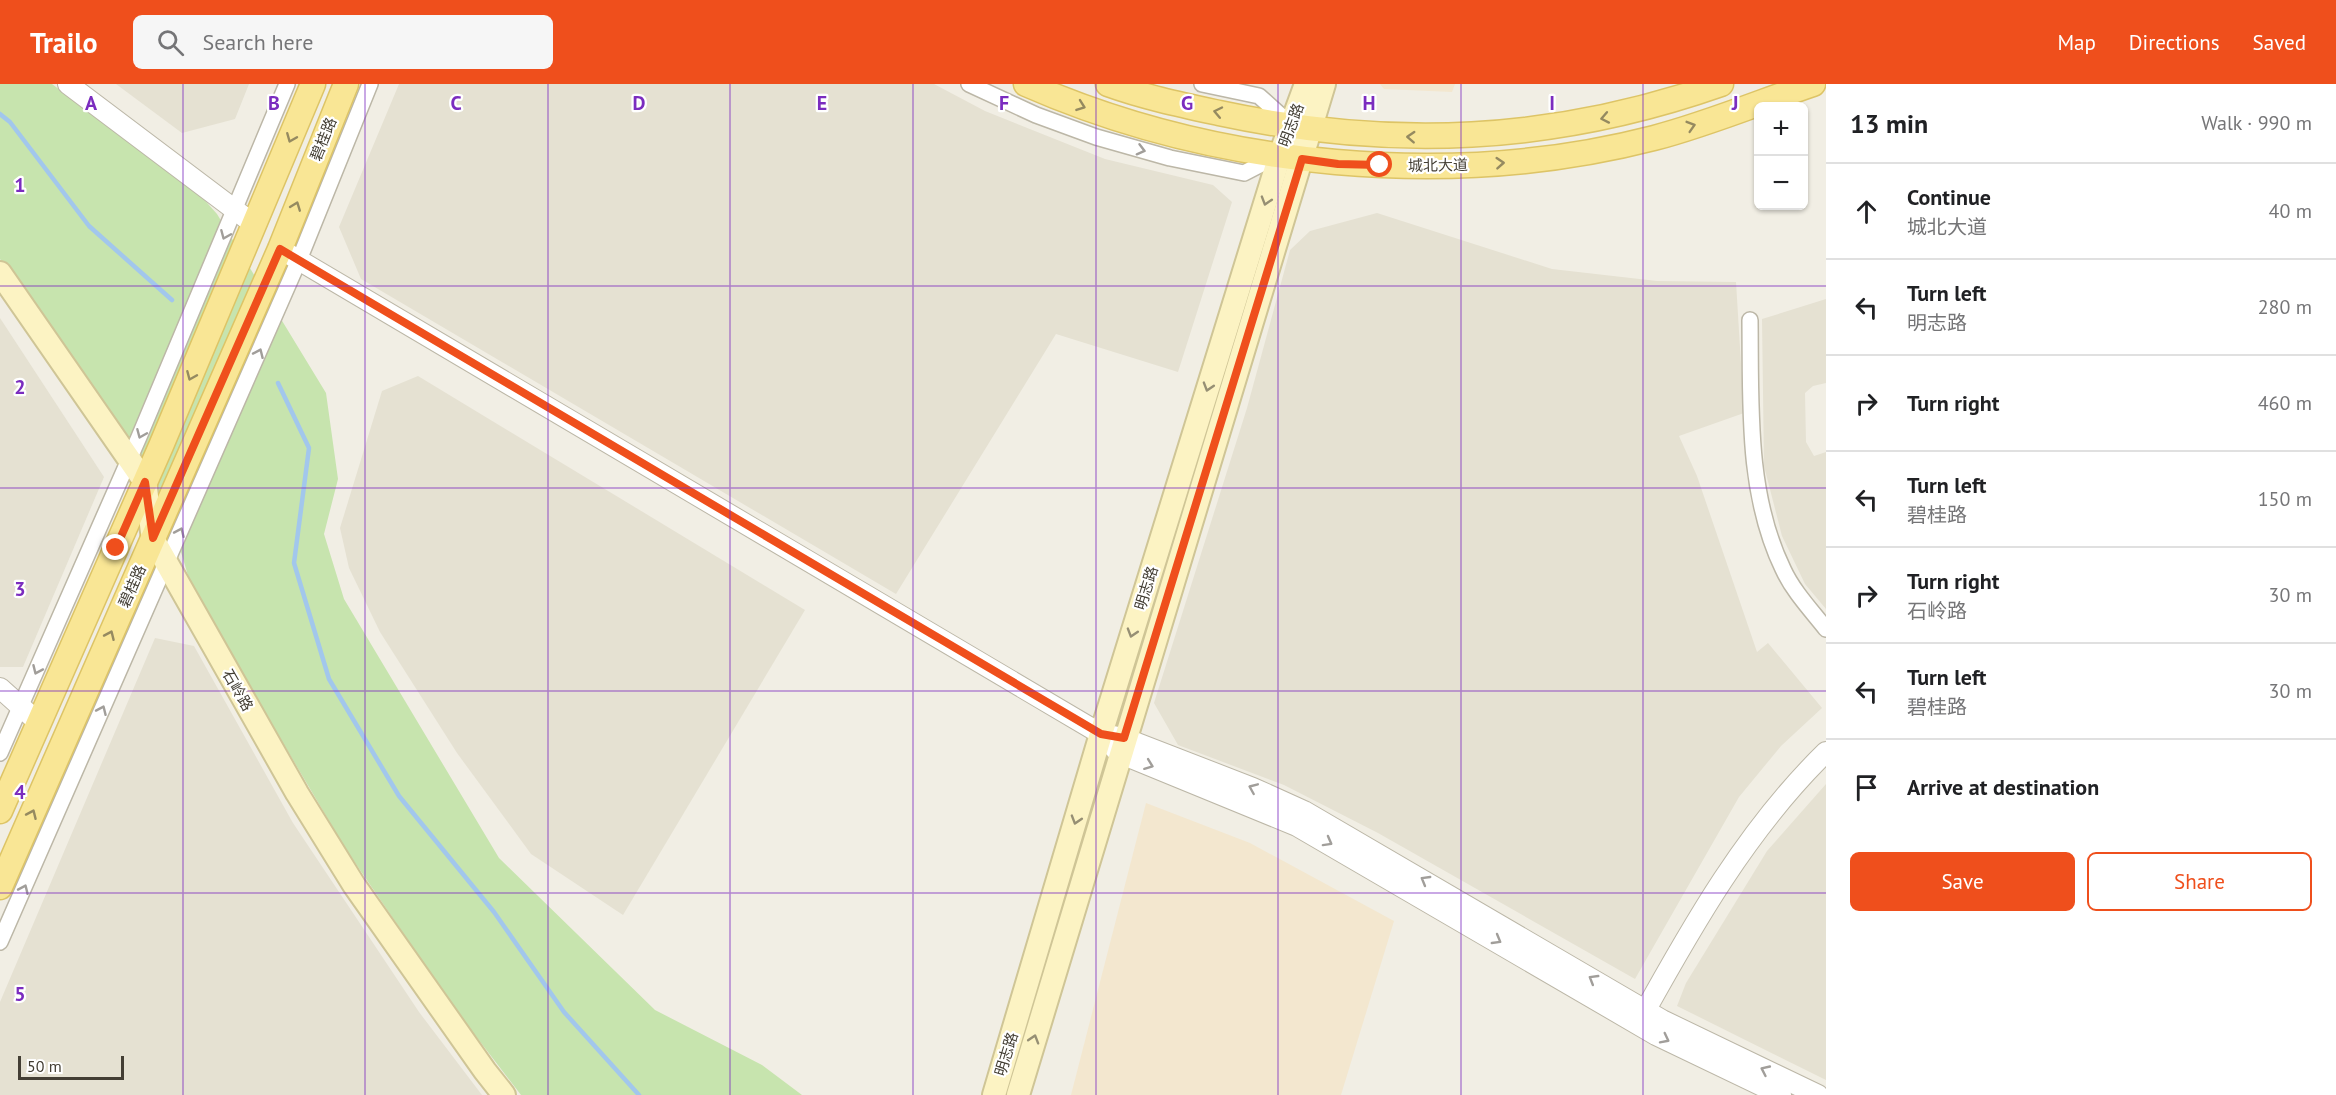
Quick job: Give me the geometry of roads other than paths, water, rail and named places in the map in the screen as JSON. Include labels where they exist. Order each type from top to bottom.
[{"type":"main road","name":"碧桂路","points":[[0,811],[145,482],[313,84]]},
{"type":"main road","name":"碧桂路","points":[[0,887],[153,538],[290,255],[346,84]]},
{"type":"main road","name":"城北大道","points":[[1026,84],[1103,114],[1176,134],[1338,164],[1430,166],[1509,162],[1564,155],[1654,138],[1815,86]]},
{"type":"main road","name":"城北大道","points":[[1108,84],[1183,105],[1300,126],[1411,137],[1508,133],[1608,117],[1721,84]]},
{"type":"main road","name":"明志路","points":[[1018,1095],[1122,746],[1300,126],[1306,84]]},
{"type":"main road","name":"明志路","points":[[1300,126],[1324,84]]},
{"type":"main road","name":"明志路","points":[[994,1095],[1101,734],[1291,157]]},
{"type":"main road","name":"石岭路","points":[[0,273],[145,482],[153,538],[297,793],[354,885],[484,1071],[504,1095]]},
{"type":"street","points":[[68,84],[255,225]]},
{"type":"street","points":[[0,753],[130,459],[287,84]]},
{"type":"street","points":[[0,942],[167,563],[290,255],[370,84]]},
{"type":"street","points":[[969,84],[1036,115],[1095,137],[1170,158],[1244,173],[1291,157]]},
{"type":"street","points":[[1202,84],[1259,96],[1300,126]]},
{"type":"street","points":[[290,255],[1122,746],[1298,826],[1781,1095]]},
{"type":"street","points":[[1749,320],[1755,467],[1765,518],[1783,570],[1826,629]]},
{"type":"street","points":[[0,688],[39,723]]},
{"type":"street","points":[[1641,1017],[1722,879],[1762,824],[1826,752]]},
{"type":"street","points":[[1641,1017],[1818,1095]]},
{"type":"waterway","points":[[0,114],[10,122],[89,226],[172,300]]},
{"type":"waterway","points":[[278,383],[309,448],[294,563],[329,679],[399,796],[494,912],[564,1012],[639,1095]]}]
